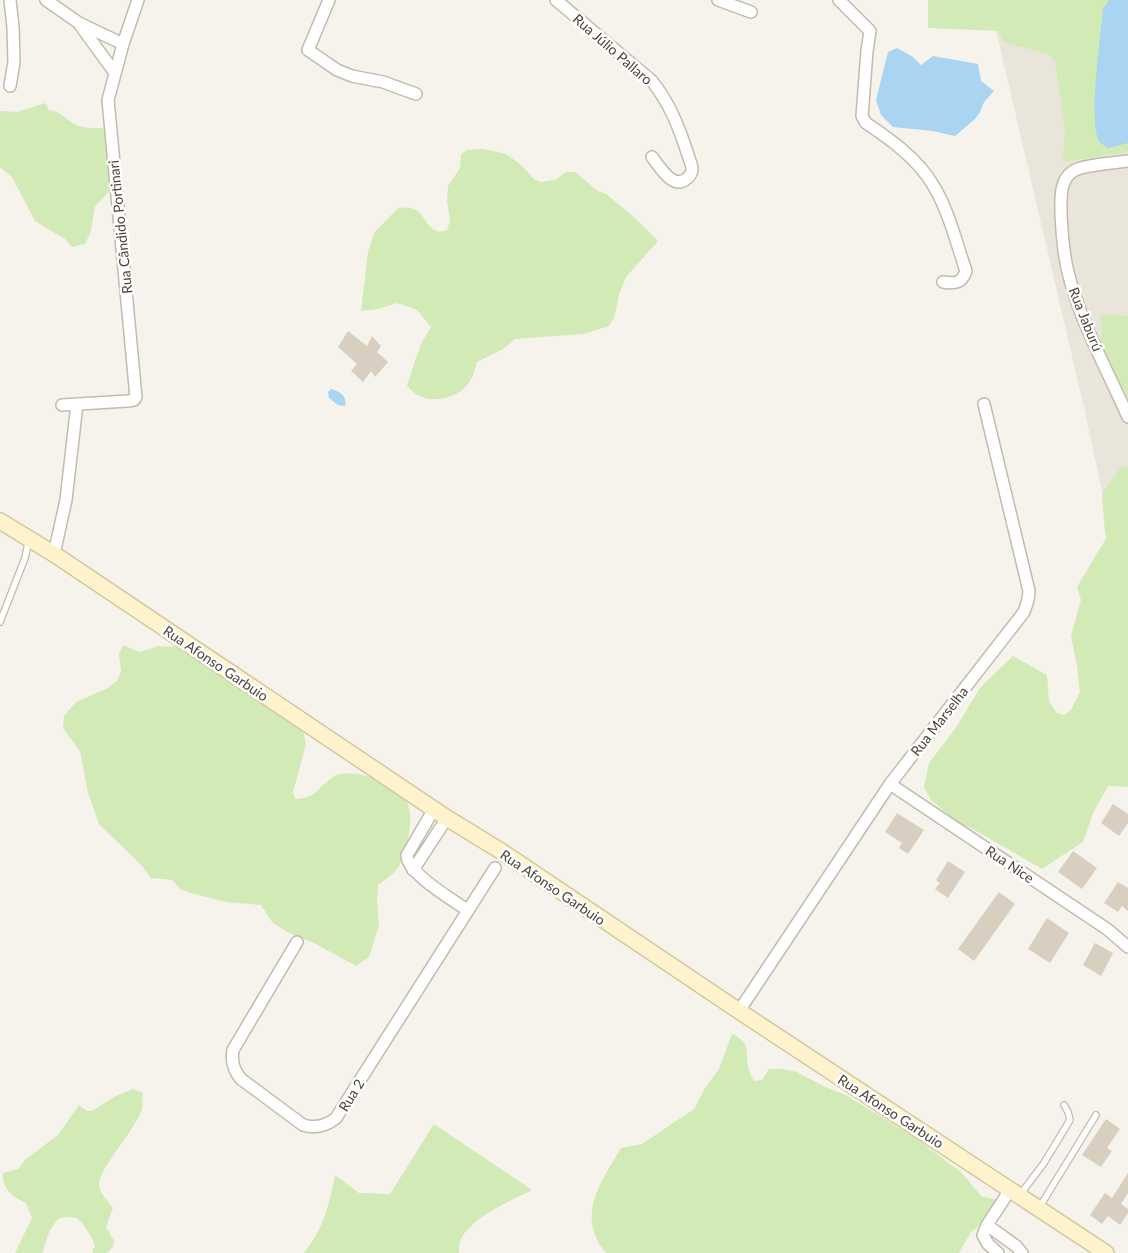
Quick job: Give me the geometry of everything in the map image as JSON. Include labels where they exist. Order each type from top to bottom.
[{"type":"street","points":[[10,0],[14,62],[10,86]]},
{"type":"street","points":[[46,0],[79,24],[123,44]]},
{"type":"street","name":"Rua Cândido Portinari","points":[[62,405],[128,401],[136,398],[108,100],[123,44],[138,0]]},
{"type":"street","points":[[330,0],[308,50],[337,70],[352,76],[383,82],[416,94]]},
{"type":"street","name":"Rua Júlio Pallaro","points":[[556,0],[652,82],[664,97],[680,128],[692,169],[689,177],[682,182],[674,182],[652,157]]},
{"type":"street","points":[[718,0],[751,12]]},
{"type":"street","points":[[839,0],[870,31],[866,51],[862,116],[866,123],[915,161],[933,184],[944,207],[966,271],[964,277],[959,282],[943,282]]},
{"type":"street","points":[[79,24],[114,74]]},
{"type":"street","name":"Rua Jaburú","points":[[1128,161],[1076,169],[1071,172],[1064,180],[1061,202],[1063,247],[1067,271],[1077,304],[1128,417]]},
{"type":"street","points":[[54,554],[66,500],[77,404]]},
{"type":"street","name":"Rua Marselha","points":[[739,1011],[890,784],[1024,612],[1028,600],[1028,591],[984,404]]},
{"type":"street","name":"Rua Afonso Garbuio","points":[[0,521],[54,554],[434,809],[504,853],[739,1011],[1106,1253]]},
{"type":"street","name":"Rua Nice","points":[[890,784],[1107,929],[1128,946]]},
{"type":"street","points":[[434,809],[407,860],[416,874],[467,910]]},
{"type":"street","points":[[413,870],[448,818]]},
{"type":"street","name":"Rua 2","points":[[297,942],[233,1050],[232,1062],[235,1072],[241,1079],[303,1125],[311,1128],[325,1126],[336,1118],[495,868]]},
{"type":"street","points":[[998,1253],[988,1244],[983,1235],[987,1225],[1015,1193]]},
{"type":"street","points":[[987,1225],[1016,1246],[1022,1253]]},
{"type":"lane","points":[[0,622],[25,558],[29,539]]},
{"type":"lane","points":[[1015,1193],[1044,1163],[1070,1120],[1064,1105]]},
{"type":"lane","points":[[1038,1208],[1096,1115]]},
{"type":"shaded area","points":[[989,0],[1128,0],[1128,613],[1085,412]]},
{"type":"green space","points":[[928,0],[1128,0],[1128,152],[1063,162],[1065,129],[1055,61],[1048,54],[1003,42],[999,31],[928,28]]},
{"type":"green space","points":[[45,103],[49,110],[59,113],[74,124],[88,128],[103,128],[110,150],[112,185],[109,192],[95,206],[91,231],[85,244],[72,247],[65,239],[35,221],[12,177],[0,167],[0,111],[17,112]]},
{"type":"green space","points":[[483,149],[506,154],[520,164],[535,180],[541,182],[555,180],[566,172],[575,172],[635,218],[658,241],[626,277],[619,295],[614,318],[609,326],[583,334],[515,339],[503,349],[477,362],[471,379],[462,390],[446,398],[428,399],[412,392],[407,385],[421,344],[431,327],[417,310],[397,303],[378,309],[361,311],[368,252],[374,233],[398,208],[416,210],[435,230],[447,230],[450,221],[447,201],[448,186],[460,168],[461,154],[467,150]]},
{"type":"green space","points":[[1102,314],[1128,316],[1128,399],[1117,390],[1097,353],[1102,334],[1100,318]]},
{"type":"green space","points":[[1121,467],[1128,467],[1128,787],[1108,786],[1094,811],[1083,842],[1042,869],[973,829],[958,823],[931,800],[924,787],[929,763],[955,729],[980,688],[1013,656],[1047,675],[1049,701],[1057,713],[1064,715],[1071,710],[1080,692],[1071,636],[1081,600],[1077,587],[1107,537],[1105,534],[1102,494]]},
{"type":"green space","points":[[123,645],[140,652],[159,646],[178,647],[197,653],[302,726],[306,744],[293,792],[295,799],[310,796],[335,776],[344,774],[354,774],[376,779],[395,788],[402,795],[407,802],[410,817],[406,850],[401,863],[393,874],[378,885],[379,925],[369,957],[356,966],[314,943],[287,932],[272,922],[261,905],[226,902],[180,889],[172,880],[151,878],[142,866],[99,824],[88,793],[80,751],[63,728],[64,716],[76,702],[106,689],[117,681],[121,672],[119,654]]},
{"type":"green space","points":[[732,1034],[743,1041],[745,1045],[749,1070],[754,1081],[762,1080],[769,1069],[782,1069],[797,1072],[823,1086],[846,1095],[917,1139],[962,1173],[981,1196],[998,1200],[999,1210],[971,1232],[959,1253],[606,1253],[597,1239],[592,1226],[594,1199],[599,1186],[621,1148],[642,1144],[694,1109],[705,1088],[719,1069]]},
{"type":"green space","points":[[133,1089],[143,1093],[142,1109],[133,1127],[104,1169],[99,1184],[102,1194],[113,1208],[106,1227],[114,1241],[113,1247],[107,1253],[93,1253],[95,1245],[85,1227],[76,1218],[69,1217],[58,1219],[50,1230],[42,1253],[15,1253],[32,1218],[26,1203],[6,1188],[3,1173],[18,1169],[26,1159],[58,1135],[79,1105],[87,1111],[92,1111],[116,1096]]},
{"type":"green space","points":[[434,1124],[532,1190],[502,1205],[472,1225],[460,1241],[459,1253],[304,1253],[311,1244],[325,1216],[335,1175],[359,1193],[390,1194]]},
{"type":"water","points":[[1109,0],[1128,0],[1128,143],[1108,148],[1101,144],[1096,131],[1095,97],[1103,9]]},
{"type":"water","points":[[897,48],[913,57],[921,65],[933,56],[978,64],[981,81],[994,91],[984,102],[975,119],[955,136],[933,131],[893,127],[881,115],[876,100],[888,52]]},
{"type":"water","points":[[331,389],[342,395],[345,400],[345,406],[338,405],[329,398],[328,392]]},
{"type":"building","points":[[348,331],[367,346],[372,336],[381,346],[377,352],[388,362],[375,377],[371,371],[363,382],[351,371],[357,364],[338,347]]},
{"type":"building","points":[[1113,804],[1128,814],[1128,823],[1119,836],[1101,823]]},
{"type":"building","points":[[897,813],[924,830],[908,854],[899,848],[902,843],[885,832]]},
{"type":"building","points":[[1073,851],[1097,868],[1082,889],[1058,872]]},
{"type":"building","points":[[948,861],[965,872],[948,898],[935,889],[940,883],[936,880]]},
{"type":"building","points":[[1118,882],[1128,888],[1128,911],[1122,906],[1118,912],[1104,903]]},
{"type":"building","points":[[999,892],[1015,904],[974,961],[958,949]]},
{"type":"building","points":[[1047,918],[1069,933],[1050,963],[1028,949]]},
{"type":"building","points":[[1095,943],[1113,953],[1101,976],[1083,965]]},
{"type":"building","points":[[1106,1119],[1120,1129],[1107,1148],[1112,1151],[1101,1167],[1082,1155]]},
{"type":"building","points":[[1128,1173],[1128,1193],[1121,1204],[1128,1209],[1128,1213],[1120,1225],[1108,1216],[1102,1224],[1090,1215],[1105,1193],[1112,1198]]}]
